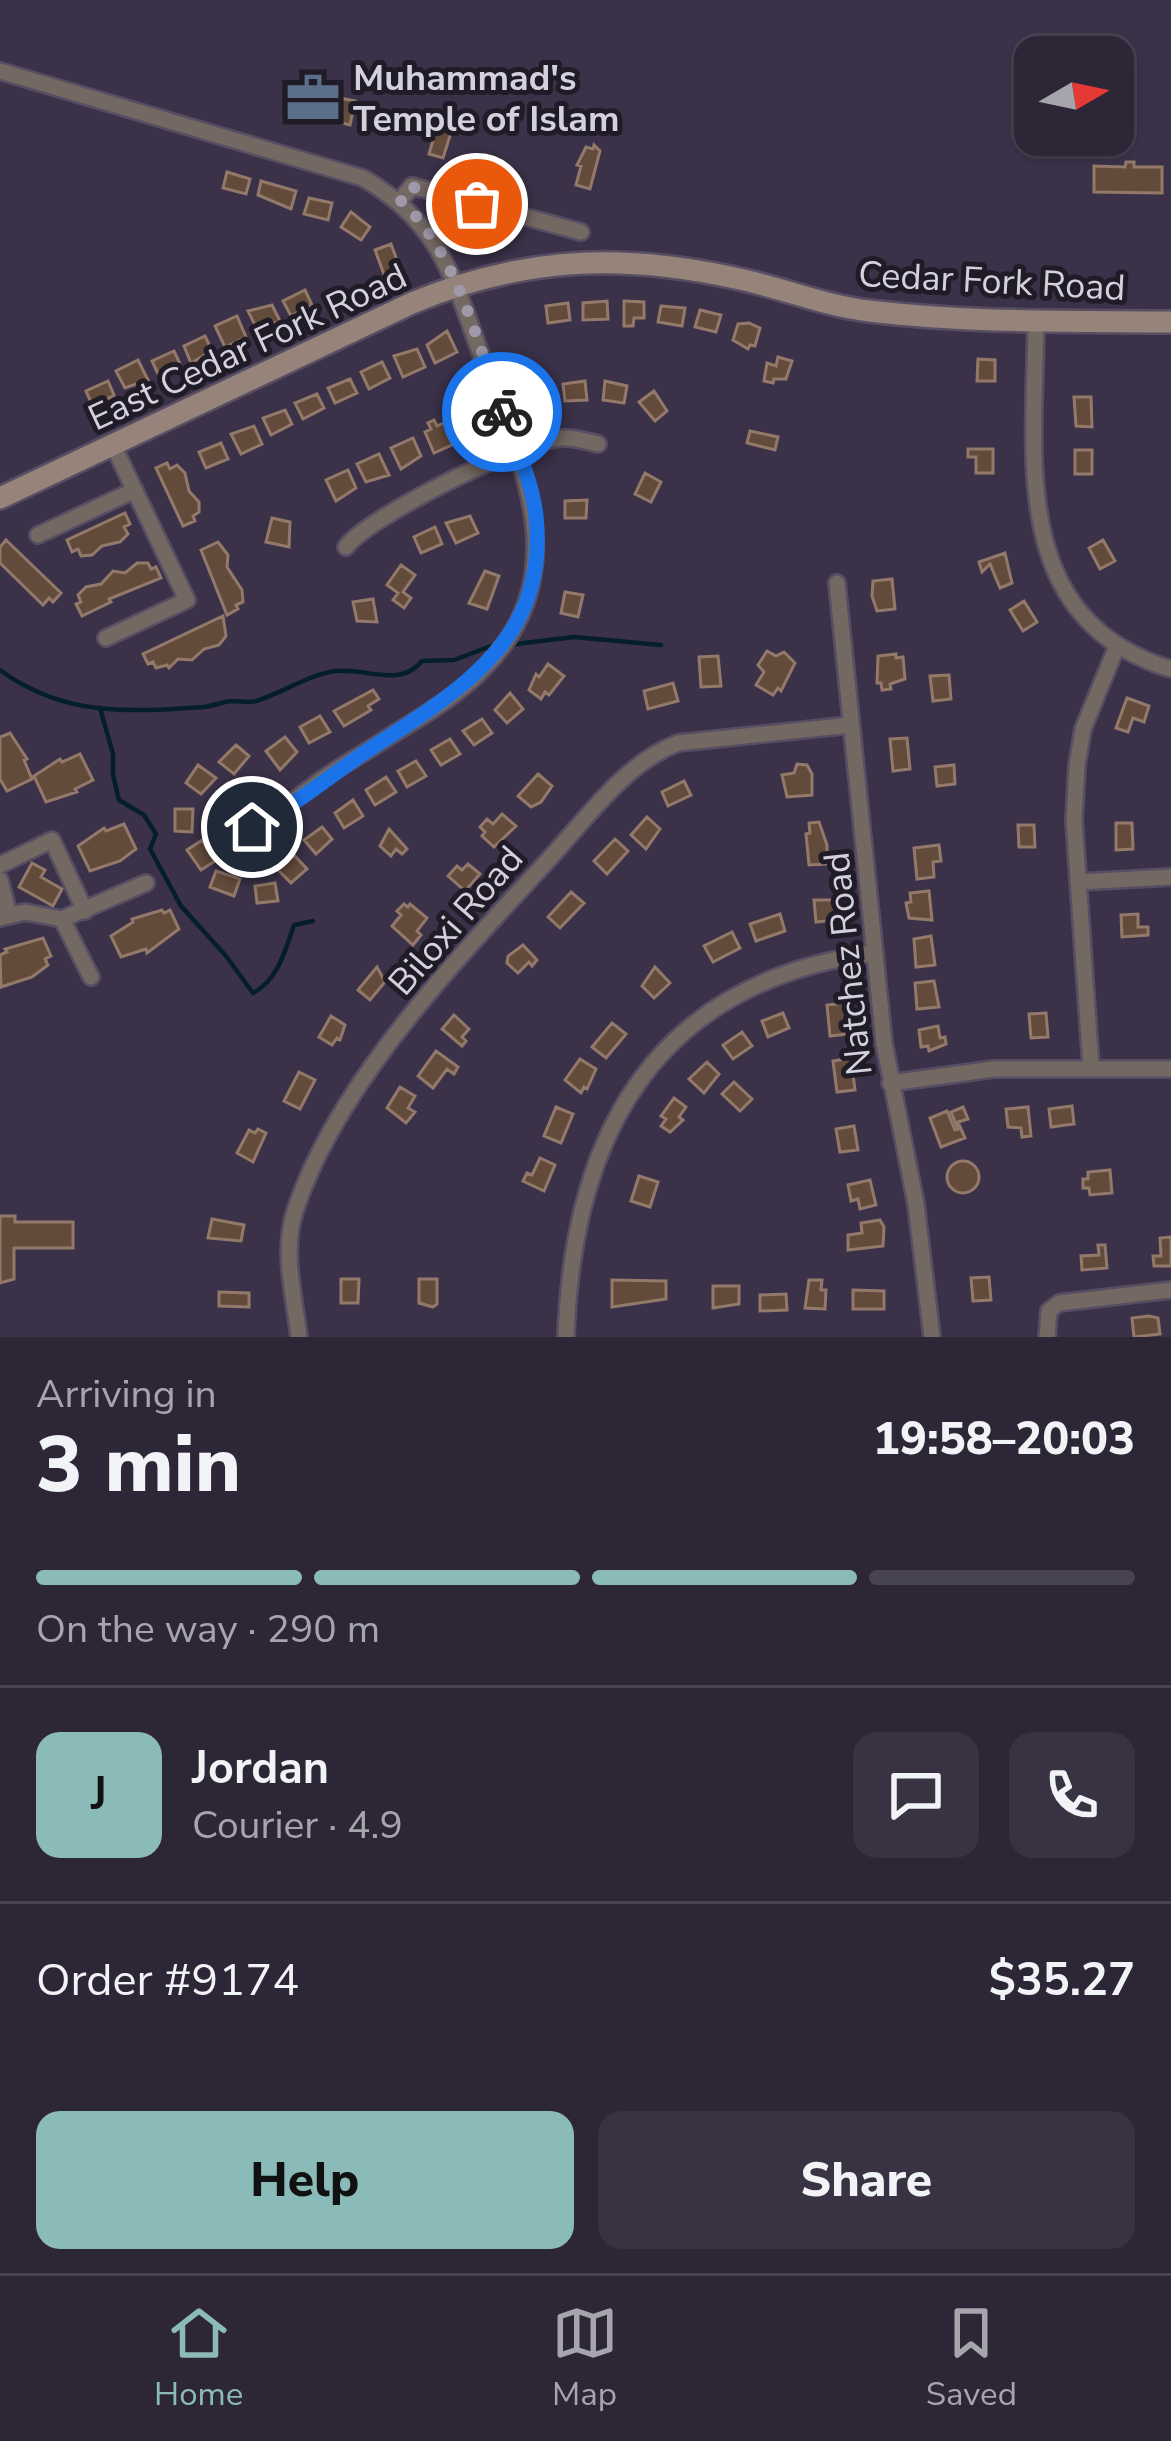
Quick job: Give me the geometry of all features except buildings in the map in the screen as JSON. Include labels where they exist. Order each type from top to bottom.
[{"type":"street","points":[[0,71],[363,178],[400,200],[434,242],[455,285],[518,453],[536,515],[537,548],[528,598],[499,652],[459,692],[252,827]]},
{"type":"street","points":[[400,200],[412,187],[581,232]]},
{"type":"street","name":"East Cedar Fork Road","points":[[0,498],[455,285],[549,264],[598,261]]},
{"type":"street","name":"Cedar Fork Road","points":[[598,261],[649,262],[737,278],[864,311],[1036,321],[1171,322]]},
{"type":"street","points":[[1036,321],[1037,517],[1046,554],[1063,587],[1117,646],[1171,669]]},
{"type":"street","points":[[346,547],[356,534],[401,507],[518,453],[560,438],[598,444]]},
{"type":"street","points":[[106,638],[187,600],[113,445]]},
{"type":"street","points":[[38,535],[135,490]]},
{"type":"street","name":"Natchez Road","points":[[837,583],[890,1083],[916,1204],[932,1337]]},
{"type":"street","points":[[1090,1067],[1074,820],[1077,765],[1088,715],[1117,646]]},
{"type":"street","name":"Biloxi Road","points":[[299,1337],[288,1245],[303,1192],[347,1108],[401,1027],[500,912],[615,787],[660,750],[699,740],[851,725]]},
{"type":"street","points":[[0,865],[52,840],[85,910]]},
{"type":"street","points":[[1078,882],[1171,877]]},
{"type":"street","points":[[0,880],[4,916],[25,912],[62,919],[146,883]]},
{"type":"street","points":[[62,919],[91,976]]},
{"type":"street","points":[[566,1337],[572,1265],[589,1186],[609,1131],[648,1069],[709,1011],[755,984],[808,965],[875,953]]},
{"type":"street","points":[[890,1083],[994,1069],[1171,1069]]},
{"type":"street","points":[[1047,1337],[1049,1311],[1059,1303],[1171,1290]]},
{"type":"waterway","points":[[516,644],[574,637],[661,645]]},
{"type":"waterway","points":[[0,670],[73,704],[176,709],[255,701],[336,671],[404,674],[422,661],[454,660],[491,646]]},
{"type":"waterway","points":[[100,708],[119,800],[144,815],[156,834],[150,849],[181,906],[253,993],[275,973],[294,925],[313,921]]},
{"type":"way so far","points":[[477,204],[412,187],[400,200],[420,221],[445,263],[502,412]]},
{"type":"place","name":"Muhammad's Temple of Islam","points":[[313,98]]},
{"type":"route","points":[[252,827],[459,692],[499,652],[517,623],[528,598],[537,548],[536,515],[530,484],[502,412]]}]
